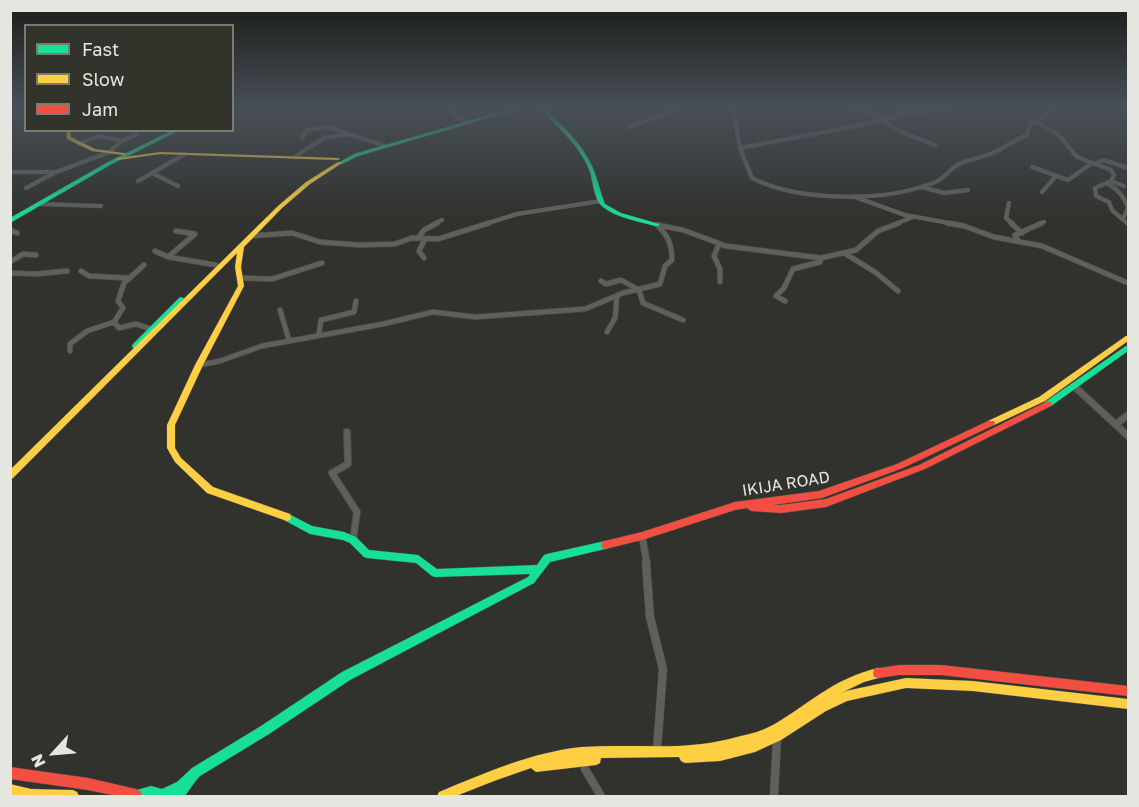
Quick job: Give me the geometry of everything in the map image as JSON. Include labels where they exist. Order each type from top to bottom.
[{"type":"street","points":[[82,145],[121,157],[151,153],[338,159]]},
{"type":"street","points":[[26,188],[56,172],[110,152],[118,145]]},
{"type":"street","points":[[10,220],[146,145]]},
{"type":"street","points":[[10,220],[147,145]]},
{"type":"street","points":[[150,145],[148,147],[151,153]]},
{"type":"street","points":[[295,157],[298,153],[309,151],[318,145]]},
{"type":"street","points":[[54,433],[151,329],[278,207],[338,159],[383,145]]},
{"type":"street","points":[[310,180],[356,155],[391,145]]},
{"type":"street","points":[[576,145],[596,183],[601,201],[609,210],[657,225],[683,230],[719,244],[821,258],[856,250],[884,228],[913,217]]},
{"type":"street","points":[[740,145],[748,174],[759,183],[808,194],[847,196],[922,187],[939,181],[956,166],[991,154],[1006,145]]},
{"type":"street","points":[[740,148],[757,145]]},
{"type":"street","points":[[1067,145],[1077,157],[1111,170],[1114,175],[1109,182],[1095,188],[1096,196],[1109,202],[1112,210],[1128,224]]},
{"type":"street","points":[[138,181],[185,154]]},
{"type":"street","points":[[1032,167],[1069,180],[1103,160],[1128,168]]},
{"type":"street","points":[[10,172],[56,172]]},
{"type":"street","points":[[152,173],[178,186]]},
{"type":"street","points":[[1042,192],[1056,176]]},
{"type":"street","points":[[1109,182],[1124,186]]},
{"type":"street","points":[[1109,182],[1120,190],[1125,198],[1128,207],[1122,219]]},
{"type":"street","points":[[922,187],[936,193],[968,190]]},
{"type":"street","points":[[847,196],[913,217],[964,226],[999,238],[1018,240],[1047,248],[1128,283]]},
{"type":"street","points":[[253,230],[278,236],[292,233],[320,242],[359,246],[395,244],[418,238],[447,237],[517,214],[601,201]]},
{"type":"street","points":[[39,204],[54,206],[84,203],[100,206]]},
{"type":"street","points":[[1009,203],[1006,219],[1022,233]]},
{"type":"street","points":[[418,238],[424,230],[442,220]]},
{"type":"street","points":[[1018,240],[1015,235],[1044,222]]},
{"type":"street","points":[[199,364],[220,361],[262,346],[289,340],[383,324],[433,312],[475,317],[585,309],[617,296],[660,285],[665,266],[672,260],[669,235],[657,225]]},
{"type":"street","points":[[10,230],[17,233]]},
{"type":"street","points":[[10,476],[241,247],[253,230]]},
{"type":"street","points":[[168,256],[177,251],[195,234],[176,231]]},
{"type":"street","points":[[424,258],[419,251],[425,239]]},
{"type":"street","points":[[719,244],[714,255],[720,269],[720,282]]},
{"type":"street","points":[[241,247],[238,267],[241,286],[199,364],[171,426],[171,447],[178,460],[210,490],[287,517],[310,530],[344,536],[353,540],[367,554],[417,560],[435,573],[539,569],[548,558],[642,536],[735,506]]},
{"type":"street","points":[[155,251],[168,256],[216,265]]},
{"type":"street","points":[[844,253],[875,272],[898,291]]},
{"type":"street","points":[[10,262],[23,254],[36,255]]},
{"type":"street","points":[[785,301],[776,296],[784,288],[793,268],[820,262],[821,258]]},
{"type":"street","points":[[241,278],[272,279],[322,263]]},
{"type":"street","points":[[70,351],[70,344],[79,336],[114,322],[123,308],[118,301],[124,283],[144,265]]},
{"type":"street","points":[[10,273],[45,274],[67,271]]},
{"type":"street","points":[[81,271],[89,276],[129,278]]},
{"type":"street","points":[[600,281],[606,284],[621,280],[639,290],[643,303],[683,320]]},
{"type":"street","points":[[608,332],[615,318],[617,296]]},
{"type":"street","points":[[319,334],[321,320],[354,312],[356,301]]},
{"type":"street","points":[[280,310],[289,340]]},
{"type":"street","points":[[114,322],[119,328],[136,324],[151,329]]},
{"type":"street","name":"IKIJA ROAD","points":[[735,506],[819,495],[900,466],[1042,399],[1128,338]]},
{"type":"street","name":"IKIJA ROAD","points":[[735,506],[781,510],[842,498],[949,455],[1042,409],[1128,348]]},
{"type":"street","points":[[1075,387],[1128,436]]},
{"type":"street","points":[[1116,424],[1128,415]]},
{"type":"street","points":[[347,432],[348,464],[332,473],[357,512],[353,540]]},
{"type":"street","points":[[642,536],[649,579],[650,617],[663,669],[656,752]]},
{"type":"street","points":[[10,773],[88,784],[135,796],[151,792],[165,795],[181,786],[196,772],[265,730],[346,676],[531,580],[548,558]]},
{"type":"street","points":[[443,796],[538,759],[582,753],[701,750],[751,739],[773,731],[832,693],[867,675],[899,670],[941,670],[1128,691]]},
{"type":"street","points":[[463,795],[539,765],[584,759],[706,757],[738,751],[777,736],[822,707],[846,696],[906,683],[973,686],[1128,704]]},
{"type":"street","points":[[774,796],[777,736]]},
{"type":"street","points":[[584,759],[585,769],[601,796]]},
{"type":"street","points":[[178,796],[196,772]]},
{"type":"street","points":[[10,790],[31,795],[73,796]]},
{"type":"traffic: fast","points":[[10,221],[110,163],[148,145]]},
{"type":"traffic: fast","points":[[340,163],[356,155],[392,145]]},
{"type":"traffic: fast","points":[[576,145],[591,169],[603,205],[619,214],[657,225]]},
{"type":"traffic: fast","points":[[135,346],[181,299]]},
{"type":"traffic: fast","points":[[1048,404],[1128,348]]},
{"type":"traffic: fast","points":[[287,517],[310,530],[344,536],[353,540],[367,554],[418,559],[435,573],[539,569],[541,566]]},
{"type":"traffic: fast","points":[[164,794],[181,786],[196,772],[265,730],[346,676],[531,580],[547,558],[605,545]]},
{"type":"traffic: fast","points":[[178,796],[188,783]]},
{"type":"traffic: fast","points":[[134,796],[151,792],[166,796]]},
{"type":"traffic: slow","points":[[83,145],[94,150],[124,154]]},
{"type":"traffic: slow","points":[[118,159],[160,153],[338,159]]},
{"type":"traffic: slow","points":[[10,476],[280,207],[308,183],[340,163]]},
{"type":"traffic: slow","points":[[241,247],[238,267],[241,286],[199,365],[171,425],[171,448],[178,460],[210,490],[287,517]]},
{"type":"traffic: slow","points":[[991,423],[1042,399],[1128,338]]},
{"type":"traffic: slow","points":[[443,796],[511,769],[564,755],[601,752],[678,752],[717,748],[750,739],[775,730],[850,682],[878,673]]},
{"type":"traffic: slow","points":[[685,757],[720,755],[755,746],[777,736],[822,707],[846,696],[906,683],[973,686],[1128,704]]},
{"type":"traffic: slow","points":[[536,766],[596,759]]},
{"type":"traffic: slow","points":[[10,790],[31,795],[73,796]]},
{"type":"traffic: jam","points":[[751,507],[781,509],[826,503],[922,467],[1048,404]]},
{"type":"traffic: jam","points":[[605,545],[642,536],[735,506],[819,495],[900,466],[991,423]]},
{"type":"traffic: jam","points":[[878,673],[899,670],[941,670],[1128,691]]},
{"type":"traffic: jam","points":[[10,773],[88,784],[136,795]]}]
